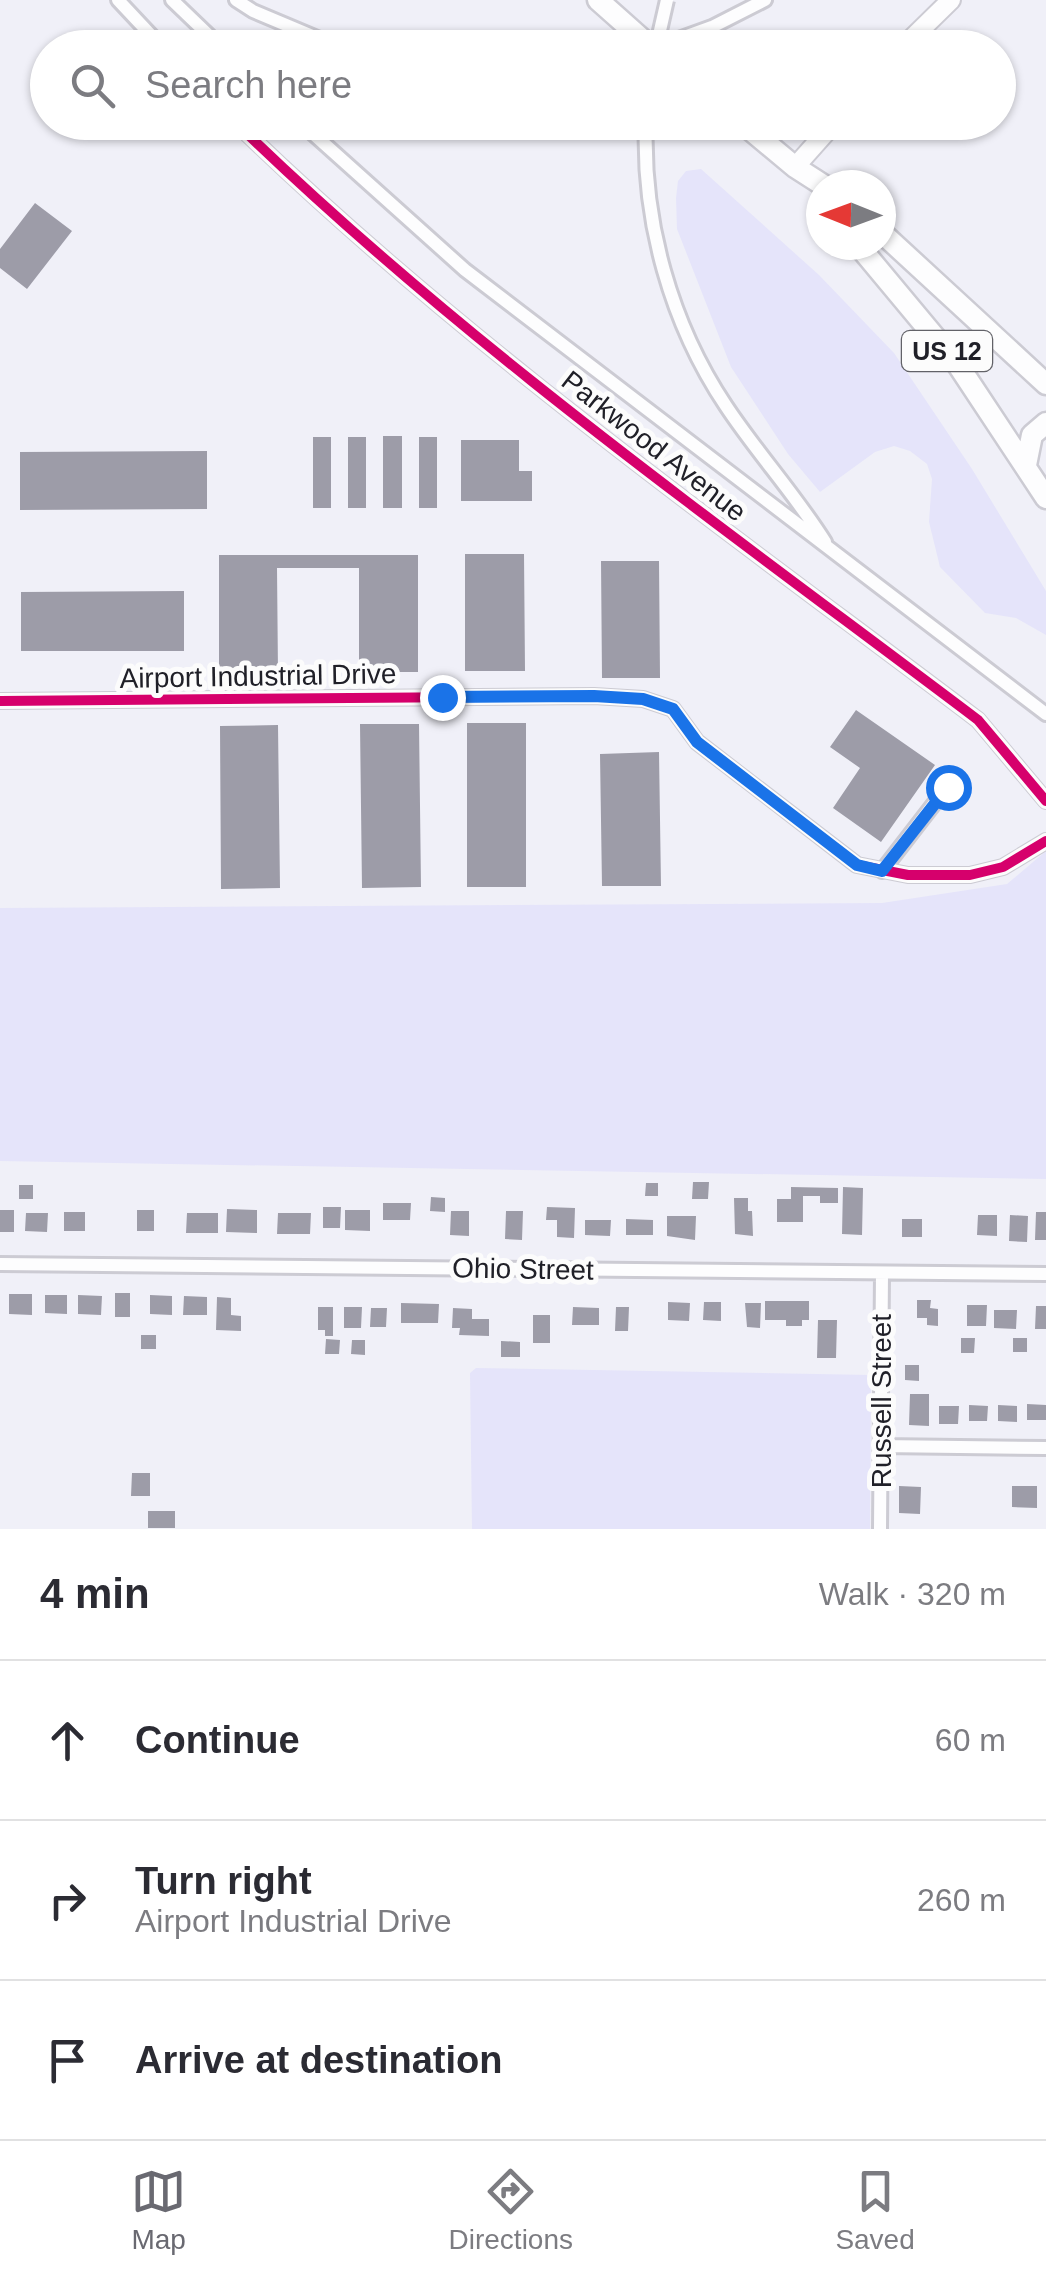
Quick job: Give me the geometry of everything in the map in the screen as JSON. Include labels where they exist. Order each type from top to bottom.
[{"type":"highway","points":[[605,6],[633,30]]},
{"type":"highway","points":[[763,140],[806,174]]},
{"type":"highway","points":[[795,167],[806,183]]},
{"type":"highway","name":"US 12","points":[[896,246],[1046,384]]},
{"type":"highway","name":"US 12","points":[[870,260],[958,365],[1046,498]]},
{"type":"highway","points":[[1026,465],[1032,436],[1046,423]]},
{"type":"main road","points":[[920,30],[951,0]]},
{"type":"main road","points":[[795,167],[818,140]]},
{"type":"street","points":[[118,0],[146,30]]},
{"type":"street","points":[[172,0],[203,30]]},
{"type":"street","points":[[236,0],[298,30]]},
{"type":"street","points":[[659,30],[667,0]]},
{"type":"street","points":[[704,30],[765,0]]},
{"type":"street","name":"Parkwood Avenue","points":[[253,140],[322,207],[440,308],[978,720],[1046,801]]},
{"type":"street","points":[[320,140],[464,270],[1046,714]]},
{"type":"street","points":[[646,140],[655,232],[683,326],[724,404],[804,508],[832,553]]},
{"type":"street","name":"Airport Industrial Drive","points":[[0,702],[577,696],[643,699],[673,709],[697,742],[857,865],[908,875],[970,874],[1004,867],[1046,840]]},
{"type":"street","points":[[882,871],[948,787]]},
{"type":"street","name":"Ohio Street","points":[[0,1264],[1046,1274]]},
{"type":"street","name":"Russell Street","points":[[880,1529],[882,1273]]},
{"type":"street","points":[[881,1446],[1046,1448]]},
{"type":"shaded area","points":[[701,169],[819,275],[894,353],[972,469],[1046,591],[1046,635],[1016,618],[985,613],[940,567],[929,522],[932,479],[927,464],[910,451],[894,446],[875,452],[820,492],[788,454],[731,367],[677,229],[678,181],[686,171]]},
{"type":"shaded area","points":[[1046,851],[1046,1179],[0,1161],[0,908],[882,903],[1007,884]]},
{"type":"shaded area","points":[[476,1368],[871,1375],[870,1529],[472,1529],[470,1373]]},
{"type":"building","points":[[35,203],[72,231],[27,289],[0,268],[0,249]]},
{"type":"building","points":[[383,436],[402,436],[402,508],[383,508]]},
{"type":"building","points":[[313,437],[331,437],[331,508],[313,508]]},
{"type":"building","points":[[348,437],[366,437],[366,508],[348,508]]},
{"type":"building","points":[[419,437],[437,437],[437,508],[419,508]]},
{"type":"building","points":[[461,440],[519,440],[519,471],[532,471],[532,501],[461,501]]},
{"type":"building","points":[[207,451],[207,509],[20,510],[20,452]]},
{"type":"building","points":[[465,554],[524,554],[525,671],[465,671]]},
{"type":"building","points":[[219,555],[418,555],[418,672],[359,672],[359,568],[277,568],[278,674],[219,673]]},
{"type":"building","points":[[601,561],[659,561],[660,678],[602,678]]},
{"type":"building","points":[[184,591],[184,651],[21,651],[21,592]]},
{"type":"building","points":[[856,710],[935,765],[881,842],[833,808],[860,768],[830,747]]},
{"type":"building","points":[[467,723],[526,723],[526,887],[467,887]]},
{"type":"building","points":[[360,724],[419,724],[421,887],[362,888]]},
{"type":"building","points":[[278,725],[280,888],[221,889],[220,726]]},
{"type":"building","points":[[659,752],[661,886],[602,886],[600,754]]},
{"type":"building","points":[[693,1182],[709,1182],[708,1199],[692,1199]]},
{"type":"building","points":[[646,1183],[658,1183],[658,1196],[645,1196]]},
{"type":"building","points":[[19,1185],[33,1185],[33,1199],[19,1199]]},
{"type":"building","points":[[791,1187],[838,1188],[838,1203],[820,1203],[820,1196],[803,1196],[803,1222],[777,1222],[777,1199],[791,1199]]},
{"type":"building","points":[[843,1187],[863,1188],[862,1235],[842,1234]]},
{"type":"building","points":[[431,1197],[445,1198],[445,1212],[430,1211]]},
{"type":"building","points":[[734,1198],[748,1198],[753,1236],[735,1234]]},
{"type":"building","points":[[383,1203],[411,1203],[410,1220],[383,1220]]},
{"type":"building","points":[[323,1207],[341,1207],[340,1228],[323,1228]]},
{"type":"building","points":[[547,1207],[575,1208],[574,1238],[557,1237],[557,1220],[546,1220]]},
{"type":"building","points":[[227,1209],[257,1210],[257,1233],[226,1232]]},
{"type":"building","points":[[0,1210],[14,1210],[14,1232],[0,1232]]},
{"type":"building","points":[[137,1210],[154,1210],[154,1231],[137,1231]]},
{"type":"building","points":[[345,1210],[370,1210],[370,1231],[345,1230]]},
{"type":"building","points":[[451,1211],[469,1211],[469,1236],[450,1235]]},
{"type":"building","points":[[506,1211],[523,1211],[522,1240],[505,1239]]},
{"type":"building","points":[[64,1212],[85,1212],[85,1231],[64,1231]]},
{"type":"building","points":[[1036,1212],[1046,1212],[1046,1240],[1035,1240]]},
{"type":"building","points":[[26,1213],[48,1213],[47,1232],[25,1231]]},
{"type":"building","points":[[187,1213],[218,1213],[218,1233],[186,1233]]},
{"type":"building","points":[[278,1213],[311,1213],[310,1234],[277,1234]]},
{"type":"building","points":[[978,1215],[997,1215],[997,1236],[977,1235]]},
{"type":"building","points":[[1010,1215],[1028,1216],[1027,1242],[1009,1241]]},
{"type":"building","points":[[667,1216],[696,1216],[695,1240],[667,1236]]},
{"type":"building","points":[[626,1219],[653,1220],[653,1235],[626,1235]]},
{"type":"building","points":[[902,1219],[922,1219],[922,1237],[902,1237]]},
{"type":"building","points":[[585,1220],[611,1220],[610,1236],[585,1235]]},
{"type":"building","points":[[115,1293],[130,1293],[130,1317],[115,1317]]},
{"type":"building","points":[[9,1294],[32,1294],[32,1315],[9,1314]]},
{"type":"building","points":[[45,1295],[67,1295],[67,1314],[45,1313]]},
{"type":"building","points":[[78,1295],[102,1296],[101,1315],[78,1314]]},
{"type":"building","points":[[150,1295],[172,1296],[172,1315],[150,1314]]},
{"type":"building","points":[[184,1296],[207,1297],[207,1315],[183,1315]]},
{"type":"building","points":[[217,1297],[231,1298],[231,1315],[241,1316],[241,1331],[216,1330]]},
{"type":"building","points":[[917,1300],[931,1300],[930,1308],[938,1309],[938,1326],[927,1325],[927,1318],[917,1318]]},
{"type":"building","points":[[765,1301],[809,1301],[809,1320],[802,1320],[802,1326],[786,1326],[786,1320],[765,1320]]},
{"type":"building","points":[[668,1302],[690,1303],[689,1321],[668,1320]]},
{"type":"building","points":[[704,1302],[721,1302],[721,1321],[703,1320]]},
{"type":"building","points":[[401,1303],[439,1304],[438,1323],[401,1323]]},
{"type":"building","points":[[745,1303],[761,1303],[760,1328],[747,1327]]},
{"type":"building","points":[[967,1305],[987,1305],[986,1326],[967,1326]]},
{"type":"building","points":[[1036,1306],[1046,1306],[1046,1329],[1035,1329]]},
{"type":"building","points":[[318,1307],[333,1307],[333,1336],[318,1330]]},
{"type":"building","points":[[344,1307],[362,1307],[361,1328],[344,1328]]},
{"type":"building","points":[[573,1307],[599,1308],[599,1325],[572,1325]]},
{"type":"building","points":[[616,1307],[629,1307],[628,1331],[615,1331]]},
{"type":"building","points":[[371,1308],[387,1308],[386,1327],[370,1327]]},
{"type":"building","points":[[453,1308],[472,1309],[472,1319],[489,1319],[489,1336],[459,1335],[460,1328],[452,1328]]},
{"type":"building","points":[[994,1310],[1017,1310],[1016,1329],[994,1328]]},
{"type":"building","points":[[533,1315],[550,1315],[550,1343],[533,1343]]},
{"type":"building","points":[[818,1320],[837,1320],[836,1358],[817,1358]]},
{"type":"building","points":[[141,1335],[156,1335],[156,1349],[141,1349]]},
{"type":"building","points":[[961,1338],[975,1338],[974,1353],[961,1353]]},
{"type":"building","points":[[1013,1338],[1027,1338],[1027,1352],[1013,1352]]},
{"type":"building","points":[[326,1339],[340,1340],[339,1354],[325,1354]]},
{"type":"building","points":[[352,1340],[365,1340],[365,1355],[351,1354]]},
{"type":"building","points":[[501,1341],[520,1342],[520,1357],[501,1357]]},
{"type":"building","points":[[905,1365],[919,1365],[919,1381],[905,1380]]},
{"type":"building","points":[[910,1394],[929,1394],[929,1426],[909,1425]]},
{"type":"building","points":[[1027,1404],[1046,1405],[1046,1420],[1027,1420]]},
{"type":"building","points":[[969,1405],[988,1406],[987,1421],[969,1421]]},
{"type":"building","points":[[998,1405],[1017,1406],[1017,1422],[998,1421]]},
{"type":"building","points":[[939,1406],[959,1406],[958,1424],[939,1424]]},
{"type":"building","points":[[132,1473],[150,1473],[150,1496],[131,1496]]},
{"type":"building","points":[[899,1486],[921,1487],[920,1514],[899,1513]]},
{"type":"building","points":[[1012,1486],[1037,1486],[1037,1508],[1012,1507]]},
{"type":"building","points":[[148,1511],[175,1511],[175,1528],[148,1528]]},
{"type":"cycle path","points":[[254,140],[322,204],[503,358],[978,720],[1046,801]]},
{"type":"cycle path","points":[[0,701],[594,696],[643,699],[673,709],[697,742],[857,865],[908,875],[970,875],[1003,867],[1046,841]]},
{"type":"route","points":[[442,697],[594,696],[643,699],[673,709],[697,742],[857,865],[882,871],[948,787]]}]
